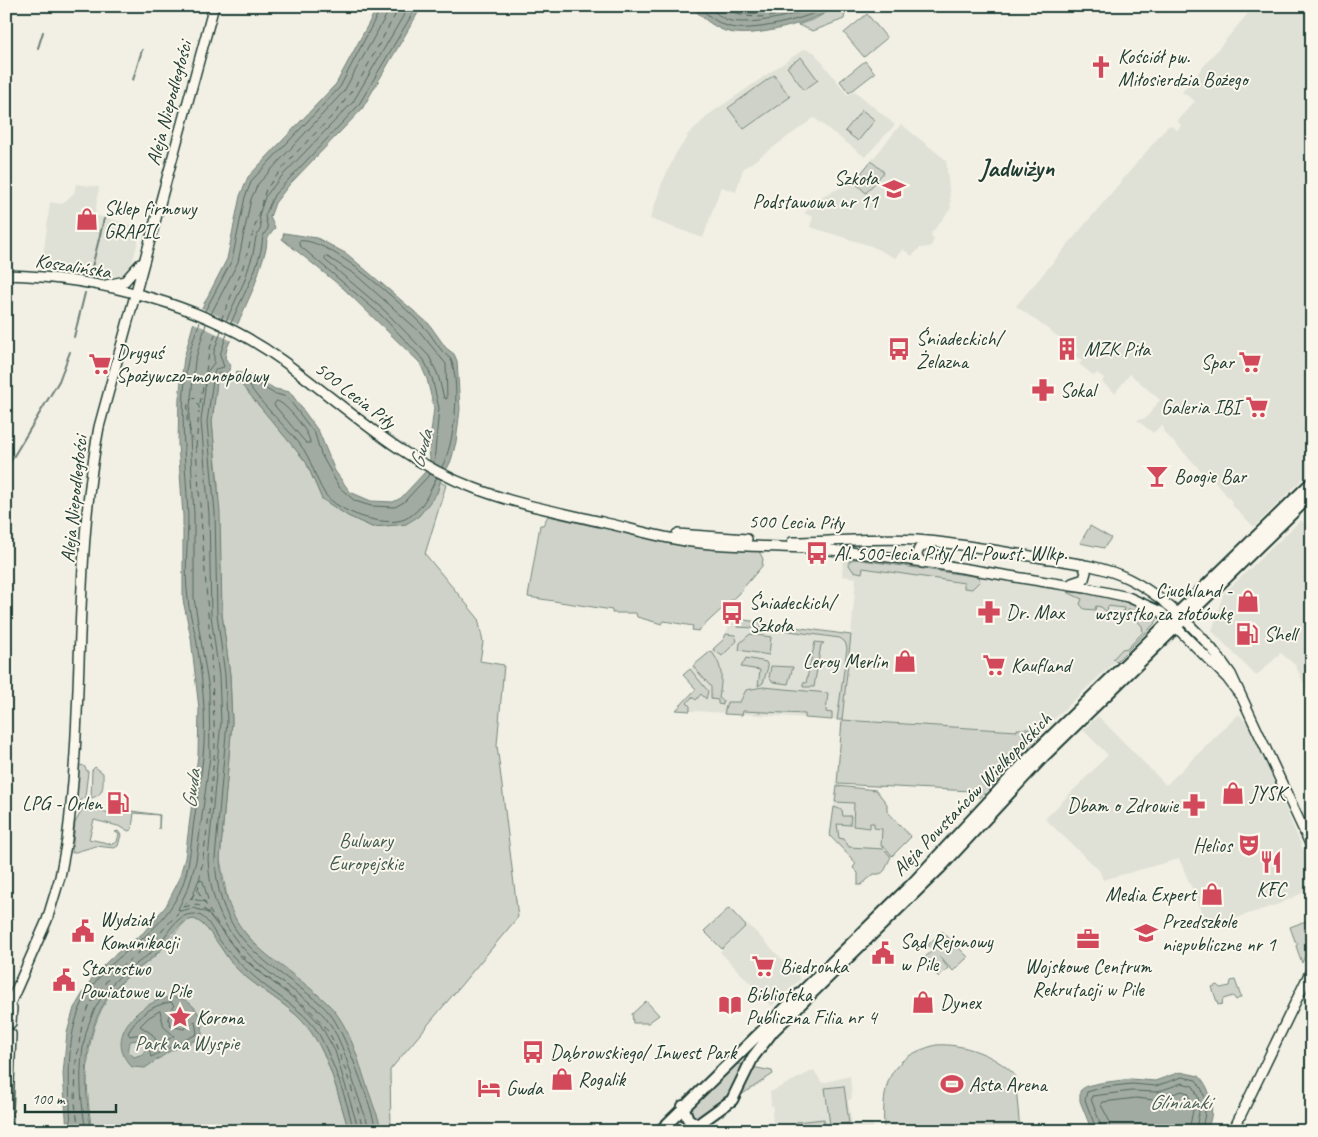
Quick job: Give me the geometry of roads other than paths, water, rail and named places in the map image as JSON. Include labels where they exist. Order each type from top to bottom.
[{"type":"main road","name":"Aleja Powstańców Wielkopolskich","points":[[693,1128],[732,1100],[753,1057],[773,1031],[940,868],[1043,756],[1312,482]]},
{"type":"main road","name":"Aleja Powstańców Wielkopolskich","points":[[660,1131],[683,1106],[914,882],[1030,757],[1312,494]]},
{"type":"main road","points":[[683,1106],[693,1128]]},
{"type":"street","name":"Aleja Niepodległości","points":[[6,1013],[47,920],[64,854],[70,809],[89,487],[101,420],[214,6]]},
{"type":"street","points":[[96,285],[125,281],[135,272],[145,256]]},
{"type":"street","name":"Koszalińska","points":[[6,275],[49,277],[96,285],[134,295]]},
{"type":"street","name":"500 Lecia Piły","points":[[134,295],[171,305],[215,321],[256,342],[364,424],[416,460],[454,480],[509,500],[694,542],[832,550],[1059,584],[1128,597],[1153,607],[1176,620]]},
{"type":"street","name":"500 Lecia Piły","points":[[647,532],[789,542],[897,540],[944,543],[1082,564],[1130,579],[1151,592],[1176,620]]},
{"type":"street","name":"500 Lecia Piły","points":[[922,563],[917,556],[920,547],[926,544],[944,543]]},
{"type":"street","name":"500 Lecia Piły","points":[[1059,584],[1082,581],[1086,574],[1082,564]]},
{"type":"street","points":[[1176,620],[1242,698],[1312,848]]},
{"type":"street","points":[[1293,806],[1312,835]]},
{"type":"street","points":[[1233,1131],[1312,968]]},
{"type":"street","points":[[1292,1010],[1312,982]]},
{"type":"street","name":"Aleja Niepodległości","points":[[8,1036],[13,1030],[8,1022],[12,1000]]},
{"type":"street","points":[[7,1131],[10,1047],[8,1036]]},
{"type":"water","points":[[378,6],[422,6],[362,109],[289,185],[275,203],[270,217],[275,228],[267,239],[266,249],[254,287],[227,348],[225,358],[231,366],[227,374],[218,373],[212,422],[220,513],[222,614],[230,675],[232,722],[220,859],[224,888],[232,911],[242,929],[255,944],[326,1002],[335,1012],[354,1047],[381,1131],[349,1131],[330,1068],[316,1039],[295,1014],[249,980],[235,967],[210,932],[193,919],[182,924],[155,955],[121,982],[105,1001],[91,1036],[88,1054],[86,1074],[91,1131],[67,1131],[63,1074],[67,1033],[74,1008],[94,975],[112,957],[143,933],[166,906],[178,882],[185,858],[198,755],[199,709],[191,638],[183,600],[183,516],[178,444],[179,398],[184,358],[193,325],[227,259],[240,196],[248,177],[336,84]]},
{"type":"water","points":[[691,6],[837,6],[814,18],[783,28],[751,33],[737,33],[725,31],[715,26]]},
{"type":"water","points":[[284,233],[317,238],[347,254],[429,324],[446,348],[454,354],[457,361],[460,409],[456,442],[451,461],[440,482],[437,493],[419,516],[406,524],[372,527],[348,516],[322,499],[306,462],[235,377],[237,371],[248,376],[250,374],[275,389],[290,392],[319,432],[335,471],[350,492],[371,501],[393,502],[401,498],[426,471],[430,459],[429,449],[434,408],[427,379],[420,363],[343,288],[282,239]]},
{"type":"water","points":[[171,997],[179,998],[191,1005],[200,1016],[202,1023],[201,1038],[170,1051],[145,1068],[132,1067],[124,1056],[121,1044],[123,1033],[137,1013],[159,1000]],"holes":[[[138,1040],[144,1042],[146,1048],[143,1054],[134,1057],[128,1051],[131,1041]]]},
{"type":"water","name":"Glinianki","points":[[1180,1072],[1199,1076],[1207,1088],[1212,1110],[1206,1131],[1092,1131],[1080,1101],[1080,1091],[1086,1086],[1131,1079],[1155,1081]]},
{"type":"waterway","points":[[38,48],[43,32]]},
{"type":"waterway","points":[[133,80],[142,50]]},
{"type":"waterway","points":[[91,271],[104,219]]},
{"type":"waterway","points":[[74,337],[85,293]]},
{"type":"waterway","points":[[6,469],[59,381],[70,352]]},
{"type":"place","name":"Kościół pw. Miłosierdzia Bożego","points":[[1101,67]]},
{"type":"place","name":"Szkoła Podstawowa nr 11","points":[[894,189]]},
{"type":"place","name":"Sklep firmowy GRAPIL","points":[[87,219]]},
{"type":"place","name":"Śniadeckich/ Żelazna","points":[[899,349]]},
{"type":"place","name":"MZK Piła","points":[[1067,349]]},
{"type":"place","name":"Spar","points":[[1250,362]]},
{"type":"place","name":"Dryguś Spożywczo-monopolowy","points":[[100,364]]},
{"type":"place","name":"Sokal","points":[[1043,390]]},
{"type":"place","name":"Galeria IBI","points":[[1257,407]]},
{"type":"place","name":"Boogie Bar","points":[[1157,476]]},
{"type":"place","name":"Al. 500-lecia Piły/ Al. Powst. Wlkp.","points":[[817,553]]},
{"type":"place","name":"Ciuchland - wszystko za złotówkę","points":[[1248,601]]},
{"type":"place","name":"Dr. Max","points":[[989,612]]},
{"type":"place","name":"Śniadeckich/ Szkoła","points":[[732,613]]},
{"type":"place","name":"Shell","points":[[1247,634]]},
{"type":"place","name":"Leroy Merlin","points":[[905,661]]},
{"type":"place","name":"Kaufland","points":[[994,665]]},
{"type":"place","name":"JYSK","points":[[1233,793]]},
{"type":"place","name":"LPG - Orlen","points":[[118,803]]},
{"type":"place","name":"Dbam o Zdrowie","points":[[1194,805]]},
{"type":"place","name":"Helios","points":[[1249,845]]},
{"type":"place","name":"KFC","points":[[1271,862]]},
{"type":"place","name":"Media Expert","points":[[1212,894]]},
{"type":"place","name":"Wydział Komunikacji","points":[[83,931]]},
{"type":"place","name":"Przedszkole niepubliczne nr 1","points":[[1146,933]]},
{"type":"place","name":"Wojskowe Centrum Rekrutacji w Pile","points":[[1088,939]]},
{"type":"place","name":"Sąd Rejonowy w Pile","points":[[883,953]]},
{"type":"place","name":"Biedronka","points":[[763,966]]},
{"type":"place","name":"Starostwo Powiatowe w Pile","points":[[64,980]]},
{"type":"place","name":"Dynex","points":[[923,1002]]},
{"type":"place","name":"Biblioteka Publiczna Filia nr 4","points":[[730,1005]]},
{"type":"place","name":"Korona","points":[[180,1017]]},
{"type":"place","name":"Dąbrowskiego/ Inwest Park","points":[[533,1052]]},
{"type":"place","name":"Rogalik","points":[[562,1079]]},
{"type":"place","name":"Asta Arena","points":[[952,1084]]},
{"type":"place","name":"Gwda","points":[[489,1088]]},
{"type":"district","name":"Jadwiżyn","points":[[1017,168]]},
{"type":"park label","name":"Bulwary Europejskie","points":[[366,852]]},
{"type":"park label","name":"Park na Wyspie","points":[[187,1043]]}]
